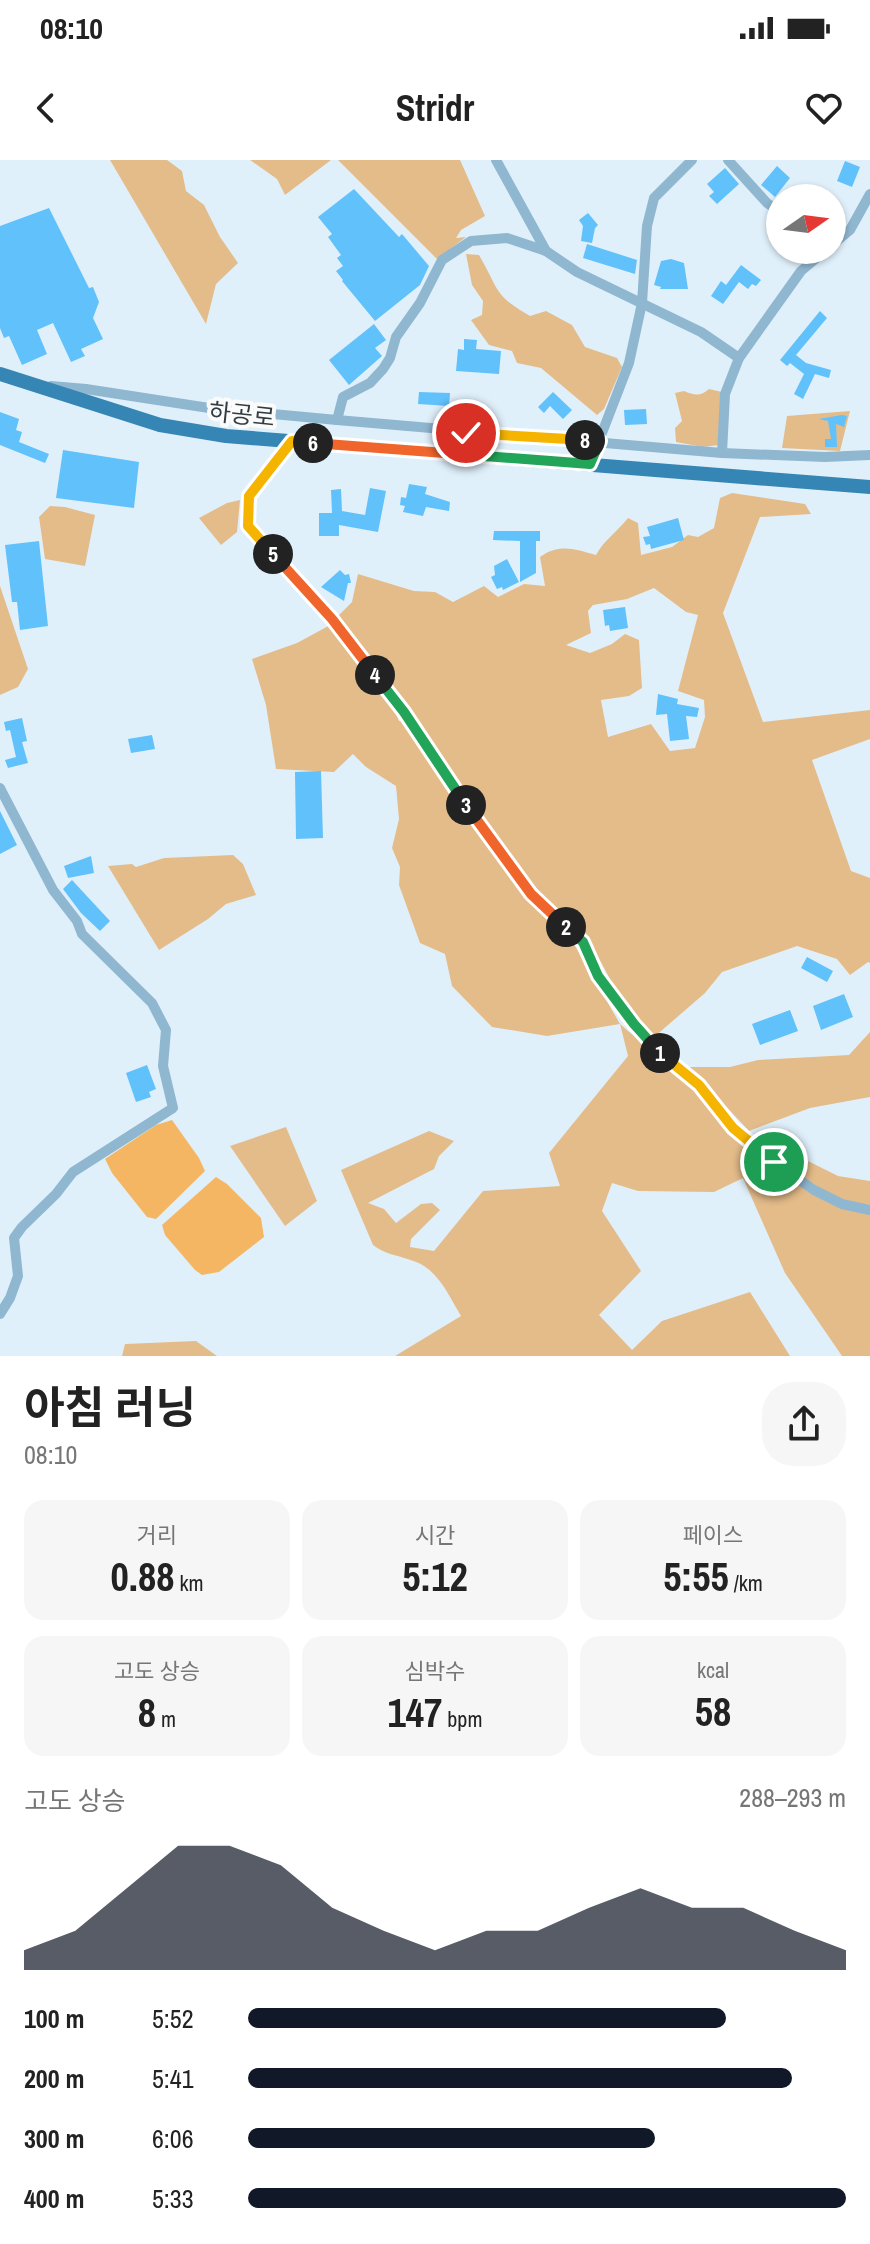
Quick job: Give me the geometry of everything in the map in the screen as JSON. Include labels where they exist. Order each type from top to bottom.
[{"type":"main road","name":"하공로","points":[[0,374],[160,425],[226,436],[870,487]]},
{"type":"street","points":[[496,160],[546,251]]},
{"type":"street","points":[[590,464],[629,363],[642,303],[647,226],[654,198],[692,160]]},
{"type":"street","points":[[728,160],[766,202]]},
{"type":"street","points":[[846,233],[870,194]]},
{"type":"street","points":[[337,420],[343,397],[370,383],[390,358],[396,337],[420,303],[442,260],[471,241],[507,238],[546,251],[577,272],[701,332],[739,358]]},
{"type":"street","points":[[722,453],[725,394],[739,358],[801,271],[809,264]]},
{"type":"street","points":[[36,385],[86,389],[209,408],[466,433],[600,441],[722,453],[825,457],[870,455]]},
{"type":"street","points":[[292,441],[249,496],[248,526],[332,619],[404,712],[454,789],[531,894],[583,942],[598,976],[659,1053],[699,1085],[733,1128],[774,1162],[814,1190],[842,1204],[870,1210]]},
{"type":"street","points":[[0,788],[53,890],[77,921],[82,934],[152,1003],[158,1014],[166,1030],[163,1066],[173,1108],[73,1172],[56,1194],[22,1227],[14,1238],[18,1276],[0,1314]]},
{"type":"shaded area","points":[[110,160],[167,160],[182,171],[186,191],[204,205],[238,263],[216,284],[206,324]]},
{"type":"shaded area","points":[[250,160],[331,160],[285,195],[277,179]]},
{"type":"shaded area","points":[[338,160],[460,160],[485,216],[461,230],[456,238],[466,237],[437,259]]},
{"type":"shaded area","points":[[466,254],[479,255],[498,290],[518,309],[530,316],[546,311],[572,325],[585,347],[617,358],[622,367],[604,409],[597,415],[541,368],[517,363],[512,351],[489,345],[471,320],[482,315],[483,301],[472,285]]},
{"type":"shaded area","points":[[709,389],[722,392],[719,445],[703,447],[676,442],[675,428],[682,421],[675,393],[700,394]]},
{"type":"shaded area","points":[[850,411],[840,451],[782,448],[787,416]]},
{"type":"shaded area","points":[[732,493],[805,504],[811,514],[760,517],[723,613],[763,722],[870,710],[870,739],[812,760],[851,871],[870,878],[870,963],[850,975],[837,959],[797,946],[722,972],[705,993],[653,1038],[611,981],[589,940],[528,880],[520,887],[530,901],[570,937],[620,1024],[547,1036],[492,1027],[452,986],[445,954],[420,943],[399,885],[400,867],[392,848],[399,819],[396,786],[366,767],[353,754],[334,772],[276,769],[266,705],[252,659],[297,643],[332,624],[393,707],[399,721],[418,723],[338,616],[352,602],[358,574],[414,591],[435,592],[453,602],[484,586],[498,597],[524,584],[545,586],[540,557],[561,549],[596,555],[628,518],[638,523],[641,555],[672,547],[688,535],[698,537],[714,528],[720,498]],"holes":[[[654,588],[686,612],[698,615],[678,691],[704,700],[705,717],[695,748],[670,751],[651,724],[608,737],[601,700],[629,696],[642,688],[639,640],[625,634],[612,644],[590,653],[566,645],[591,633],[588,611],[593,605],[627,599]]]},
{"type":"shaded area","points":[[240,500],[237,532],[221,545],[199,518],[227,503]]},
{"type":"shaded area","points":[[50,506],[95,515],[85,566],[45,559],[39,517]]},
{"type":"shaded area","points":[[0,586],[28,669],[18,687],[0,695]]},
{"type":"shaded area","points":[[233,855],[243,864],[256,895],[226,904],[159,950],[108,866],[132,864],[136,867],[164,858]]},
{"type":"shaded area","points":[[620,1024],[698,1091],[756,1152],[763,1145],[799,1171],[806,1160],[838,1176],[870,1181],[870,1356],[842,1356],[785,1273],[743,1178],[714,1192],[638,1191],[612,1183],[602,1211],[641,1271],[599,1315],[632,1350],[662,1321],[750,1292],[790,1356],[395,1356],[461,1316],[431,1271],[373,1245],[341,1170],[429,1131],[454,1141],[439,1156],[434,1169],[368,1203],[384,1209],[396,1223],[421,1204],[432,1203],[440,1210],[411,1239],[410,1247],[434,1251],[483,1191],[560,1186],[549,1153],[628,1056]]},
{"type":"shaded area","points":[[870,1032],[870,1097],[810,1108],[749,1131],[689,1067],[730,1067],[758,1060],[849,1055]]},
{"type":"shaded area","points":[[172,1120],[205,1171],[156,1219],[147,1217],[112,1173],[105,1159],[156,1125]]},
{"type":"shaded area","points":[[286,1127],[317,1201],[285,1226],[230,1146]]},
{"type":"shaded area","points":[[216,1177],[261,1218],[264,1237],[219,1272],[202,1275],[165,1235],[162,1225]]},
{"type":"shaded area","points":[[196,1341],[217,1356],[122,1356],[125,1344]]},
{"type":"building","points":[[845,161],[860,167],[852,187],[837,181]]},
{"type":"building","points":[[777,166],[790,178],[785,184],[766,184],[766,189],[761,185]]},
{"type":"building","points":[[725,168],[739,184],[717,204],[709,196],[714,192],[707,184]]},
{"type":"building","points":[[354,189],[399,237],[402,234],[429,266],[420,285],[375,321],[336,271],[343,266],[337,258],[341,255],[328,237],[332,234],[318,217]]},
{"type":"building","points":[[49,208],[89,288],[93,287],[99,302],[93,318],[103,339],[81,349],[85,356],[71,362],[53,323],[37,330],[47,354],[22,365],[9,336],[4,338],[0,328],[0,226]]},
{"type":"building","points":[[588,213],[598,225],[592,243],[581,241],[583,226],[579,220]]},
{"type":"building","points":[[587,244],[637,260],[635,274],[583,258]]},
{"type":"building","points":[[671,259],[684,263],[688,289],[660,289],[654,285],[661,261]]},
{"type":"building","points":[[741,265],[761,280],[756,286],[752,284],[748,289],[739,282],[723,304],[711,296],[721,281],[726,285]]},
{"type":"building","points":[[820,311],[827,318],[796,355],[806,363],[831,370],[829,378],[815,374],[803,399],[794,394],[804,374],[790,363],[787,366],[780,360]]},
{"type":"building","points":[[374,324],[386,340],[375,348],[382,356],[349,385],[329,360]]},
{"type":"building","points":[[464,339],[477,340],[476,349],[501,351],[499,374],[456,371],[458,349],[464,350]]},
{"type":"building","points":[[419,392],[450,393],[449,406],[418,404]]},
{"type":"building","points":[[553,392],[572,410],[563,419],[550,406],[544,413],[538,407]]},
{"type":"building","points":[[646,409],[647,424],[625,425],[624,410]]},
{"type":"building","points":[[0,412],[19,419],[16,430],[22,432],[19,442],[49,454],[45,463],[0,445]]},
{"type":"building","points":[[847,416],[844,427],[836,424],[837,447],[825,447],[825,439],[831,439],[828,421],[819,419]]},
{"type":"building","points":[[63,450],[139,462],[134,508],[56,498]]},
{"type":"building","points":[[409,484],[427,487],[425,494],[450,502],[449,511],[426,507],[423,516],[403,512],[405,506],[400,505],[401,497],[406,498]]},
{"type":"building","points":[[370,488],[386,491],[378,532],[339,525],[339,536],[319,536],[319,513],[332,513],[331,490],[341,489],[342,511],[365,515]]},
{"type":"building","points":[[678,518],[684,540],[651,549],[650,544],[646,545],[643,537],[650,536],[647,527]]},
{"type":"building","points":[[494,531],[540,531],[540,541],[536,541],[536,573],[520,582],[520,541],[493,540]]},
{"type":"building","points":[[39,541],[48,626],[20,630],[17,602],[12,602],[5,545]]},
{"type":"building","points":[[507,559],[519,582],[503,590],[502,587],[497,589],[491,577],[495,575],[494,566]]},
{"type":"building","points":[[340,570],[345,575],[349,574],[351,583],[348,583],[344,601],[321,587]]},
{"type":"building","points":[[625,607],[628,628],[610,631],[609,625],[605,626],[603,610]]},
{"type":"building","points":[[658,694],[678,699],[677,704],[699,708],[697,717],[686,716],[689,739],[670,741],[667,714],[656,715]]},
{"type":"building","points":[[22,718],[27,741],[22,742],[28,763],[8,768],[5,760],[16,757],[10,730],[6,731],[4,722]]},
{"type":"building","points":[[152,735],[155,749],[131,753],[128,739]]},
{"type":"building","points":[[321,771],[323,838],[296,839],[295,772]]},
{"type":"building","points":[[0,811],[17,845],[0,854]]},
{"type":"building","points":[[91,856],[94,873],[68,878],[64,866]]},
{"type":"building","points":[[72,880],[110,921],[100,931],[63,889]]},
{"type":"building","points":[[807,957],[833,971],[827,982],[801,968]]},
{"type":"building","points":[[844,994],[853,1017],[821,1030],[813,1006]]},
{"type":"building","points":[[790,1010],[798,1031],[760,1045],[752,1024]]},
{"type":"building","points":[[147,1065],[156,1089],[149,1092],[151,1097],[136,1102],[126,1073]]},
{"type":"route","points":[[466,433],[600,441],[590,464],[292,441],[249,496],[248,526],[332,619],[404,712],[454,789],[531,894],[583,942],[598,976],[634,1024],[659,1053],[699,1085],[733,1128],[774,1162]]}]
